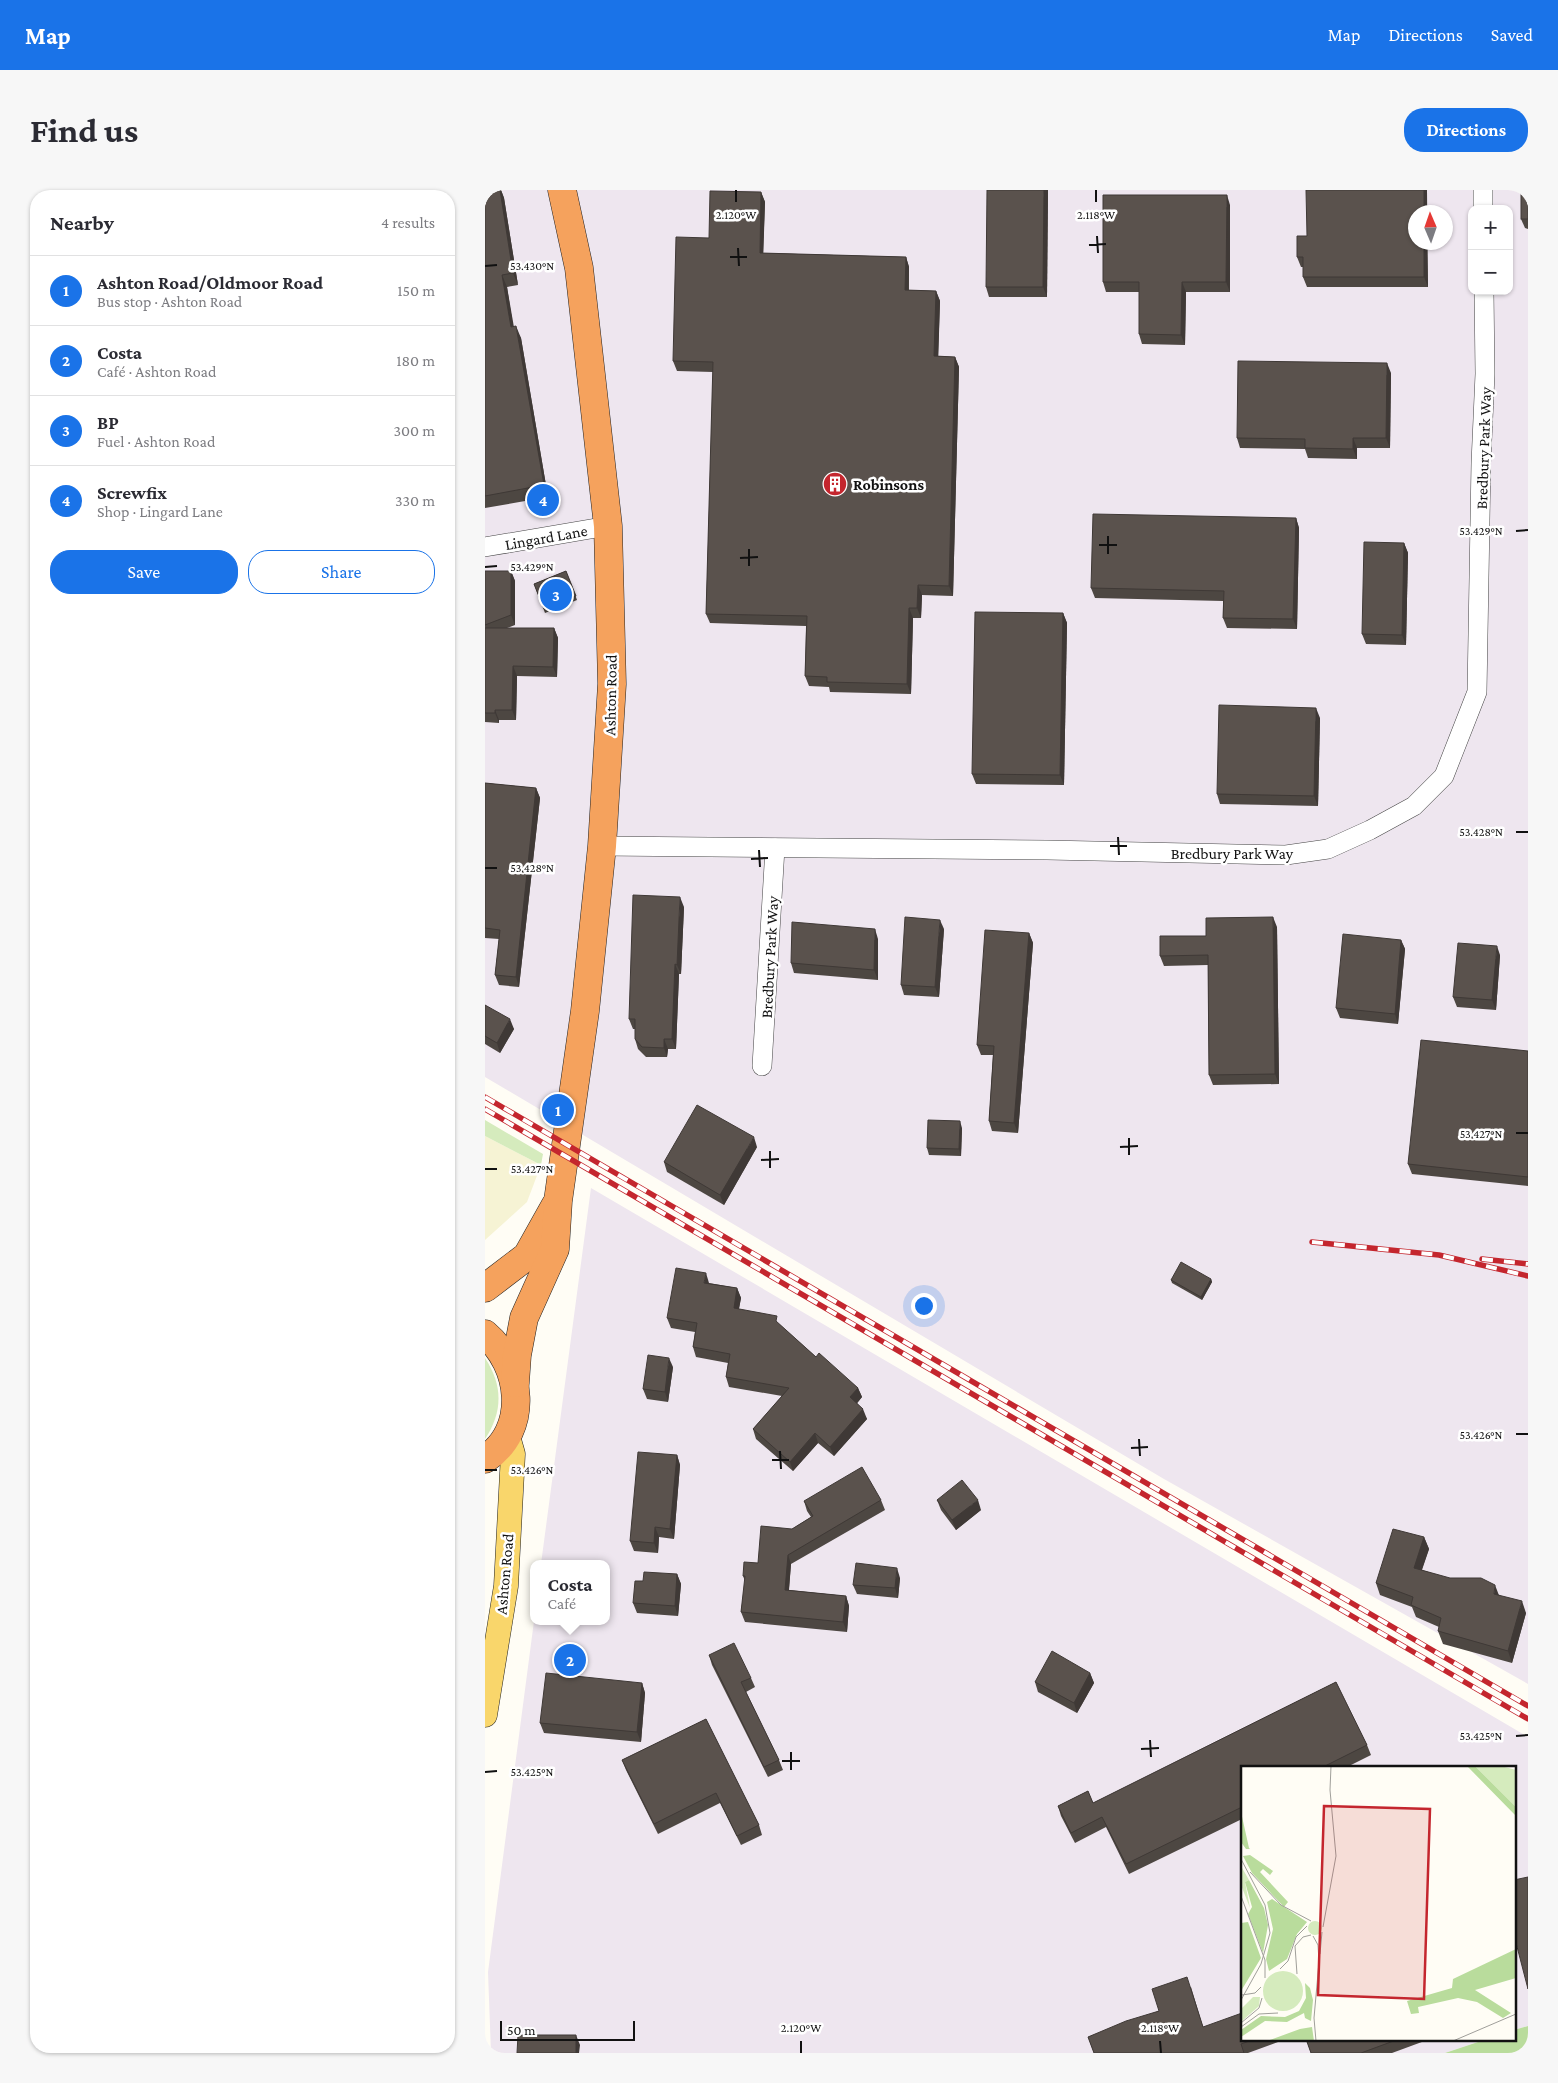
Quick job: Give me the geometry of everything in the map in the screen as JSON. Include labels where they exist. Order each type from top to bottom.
[{"type":"highway","name":"Ashton Road","points":[[507,1434],[516,1400],[517,1354],[524,1318],[555,1249],[558,1201],[585,1011],[602,846],[612,684],[608,526],[579,268],[562,190]]},
{"type":"highway","name":"Ashton Road","points":[[485,1288],[527,1256],[558,1201]]},
{"type":"highway","points":[[485,1334],[496,1343],[508,1362],[515,1383]]},
{"type":"highway","points":[[485,1459],[499,1446],[507,1434]]},
{"type":"main road","name":"Ashton Road","points":[[485,1715],[506,1586],[513,1454],[507,1434]]},
{"type":"street","points":[[1483,190],[1483,205]]},
{"type":"street","name":"Bredbury Park Way","points":[[602,846],[1287,855],[1328,849],[1370,830],[1414,806],[1444,776],[1477,692],[1481,463],[1485,374],[1484,295]]},
{"type":"street","name":"Lingard Lane","points":[[485,547],[608,526]]},
{"type":"street","name":"Bredbury Park Way","points":[[762,1066],[775,848]]},
{"type":"shaded area","points":[[485,190],[1528,190],[1528,1684],[1164,1479],[485,1077]]},
{"type":"shaded area","points":[[485,1136],[541,1165],[527,1202],[485,1240]]},
{"type":"shaded area","points":[[591,1188],[1528,1737],[1528,2026],[1515,2030],[1515,1766],[1241,1766],[1241,2040],[1484,2040],[1445,2053],[491,2053],[488,1972],[533,1625],[610,1625],[610,1560],[542,1560]]},
{"type":"green space","points":[[485,1120],[543,1154],[541,1165],[485,1136]]},
{"type":"green space","points":[[485,1358],[495,1378],[499,1398],[495,1419],[485,1439]]},
{"type":"green space","points":[[1528,2026],[1528,2053],[1445,2053],[1484,2040],[1515,2040],[1515,2030]]},
{"type":"building","points":[[485,190],[500,190],[513,273],[502,275],[511,327],[516,326],[544,485],[485,496]]},
{"type":"building","points":[[987,190],[1044,190],[1043,287],[986,287]]},
{"type":"building","points":[[1306,190],[1424,190],[1424,205],[1408,205],[1408,250],[1424,250],[1424,277],[1303,277],[1303,257],[1297,257],[1297,236],[1307,236]]},
{"type":"building","points":[[1521,190],[1528,190],[1528,219],[1521,219]]},
{"type":"building","name":"Robinsons","points":[[710,191],[761,192],[760,253],[906,257],[905,290],[936,291],[934,356],[955,357],[949,586],[918,585],[917,608],[909,608],[907,684],[827,682],[827,677],[805,676],[807,616],[706,614],[713,362],[673,361],[676,237],[709,238]]},
{"type":"building","points":[[1103,195],[1227,195],[1226,282],[1182,282],[1181,335],[1139,334],[1139,282],[1103,282]]},
{"type":"building","points":[[1238,361],[1387,363],[1386,438],[1353,438],[1353,449],[1305,448],[1305,439],[1237,438]]},
{"type":"building","points":[[1093,514],[1296,518],[1293,619],[1223,618],[1224,591],[1091,588]]},
{"type":"building","points":[[1364,542],[1404,543],[1402,635],[1362,634]]},
{"type":"building","points":[[485,571],[511,571],[511,615],[485,625]]},
{"type":"building","points":[[566,571],[576,596],[544,609],[534,584]]},
{"type":"building","points":[[975,612],[1063,613],[1060,775],[972,774]]},
{"type":"building","points":[[485,628],[554,628],[553,667],[513,666],[512,710],[495,710],[495,713],[485,713]]},
{"type":"building","points":[[1219,705],[1316,708],[1314,796],[1217,794]]},
{"type":"building","points":[[485,783],[536,788],[516,977],[495,975],[500,930],[485,928]]},
{"type":"building","points":[[633,895],[680,897],[672,1039],[664,1039],[664,1048],[642,1047],[635,1039],[635,1019],[629,1019]]},
{"type":"building","points":[[905,917],[940,920],[935,987],[901,985]]},
{"type":"building","points":[[1273,917],[1275,1074],[1209,1075],[1208,955],[1160,956],[1160,936],[1206,936],[1206,918]]},
{"type":"building","points":[[792,922],[875,929],[874,970],[791,963]]},
{"type":"building","points":[[985,930],[1029,933],[1014,1123],[989,1121],[994,1046],[977,1045]]},
{"type":"building","points":[[1343,934],[1401,940],[1395,1014],[1336,1008]]},
{"type":"building","points":[[1458,943],[1497,946],[1492,1000],[1453,997]]},
{"type":"building","points":[[485,1005],[510,1019],[497,1043],[485,1036]]},
{"type":"building","points":[[1421,1040],[1528,1051],[1528,1177],[1408,1164]]},
{"type":"building","points":[[697,1105],[754,1137],[720,1195],[664,1162]]},
{"type":"building","points":[[928,1120],[960,1121],[959,1149],[927,1148]]},
{"type":"building","points":[[1181,1262],[1211,1279],[1201,1297],[1171,1280]]},
{"type":"building","points":[[676,1268],[706,1273],[704,1283],[737,1288],[734,1308],[777,1316],[776,1321],[816,1357],[819,1353],[858,1388],[850,1397],[863,1409],[830,1447],[815,1433],[790,1462],[753,1429],[789,1388],[726,1377],[730,1354],[693,1347],[697,1323],[667,1318]]},
{"type":"building","points":[[648,1355],[669,1358],[665,1392],[643,1389]]},
{"type":"building","points":[[638,1452],[677,1455],[670,1529],[655,1527],[654,1543],[630,1541]]},
{"type":"building","points":[[862,1467],[881,1500],[788,1555],[785,1590],[846,1596],[843,1622],[741,1612],[745,1576],[743,1576],[744,1562],[758,1563],[761,1526],[792,1529],[813,1516],[804,1501]]},
{"type":"building","points":[[962,1480],[978,1500],[952,1520],[937,1500]]},
{"type":"building","points":[[1393,1529],[1424,1537],[1414,1568],[1450,1578],[1481,1578],[1495,1585],[1494,1594],[1522,1601],[1508,1651],[1438,1631],[1441,1618],[1411,1605],[1413,1597],[1376,1583]]},
{"type":"building","points":[[856,1563],[897,1568],[895,1588],[853,1585]]},
{"type":"building","points":[[644,1572],[677,1574],[675,1606],[633,1603],[635,1581],[643,1581]]},
{"type":"building","points":[[734,1643],[751,1678],[741,1682],[779,1760],[764,1767],[709,1655]]},
{"type":"building","points":[[1052,1651],[1090,1673],[1074,1703],[1035,1682]]},
{"type":"building","points":[[546,1673],[642,1683],[637,1732],[540,1723]]},
{"type":"building","points":[[1336,1682],[1367,1745],[1325,1766],[1241,1766],[1241,1807],[1126,1864],[1102,1817],[1071,1833],[1058,1806],[1088,1791],[1093,1803]]},
{"type":"building","points":[[706,1719],[759,1825],[737,1836],[716,1793],[654,1824],[622,1760]]},
{"type":"building","points":[[1528,1877],[1528,1989],[1515,1939],[1515,1880]]},
{"type":"building","points":[[1187,1977],[1203,2027],[1241,2013],[1241,2040],[1252,2040],[1241,2044],[1244,2053],[1094,2053],[1088,2037],[1126,2021],[1159,2011],[1152,1989]]},
{"type":"building","points":[[518,2035],[576,2035],[576,2053],[517,2053]]},
{"type":"building","points":[[1306,2040],[1396,2040],[1361,2053],[1311,2053]]},
{"type":"railway","points":[[485,1097],[1528,1706]]},
{"type":"railway","points":[[485,1109],[1528,1719]]},
{"type":"railway","points":[[1312,1242],[1439,1255],[1528,1276]]},
{"type":"railway","points":[[1482,1259],[1528,1264]]},
{"type":"place","name":"Robinsons","points":[[835,484]]},
{"type":"place","name":"Screwfix","points":[[543,500]]},
{"type":"place","name":"BP","points":[[556,595]]},
{"type":"place","name":"Ashton Road/Oldmoor Road","points":[[558,1110]]},
{"type":"place","name":"Costa","points":[[570,1660]]}]
